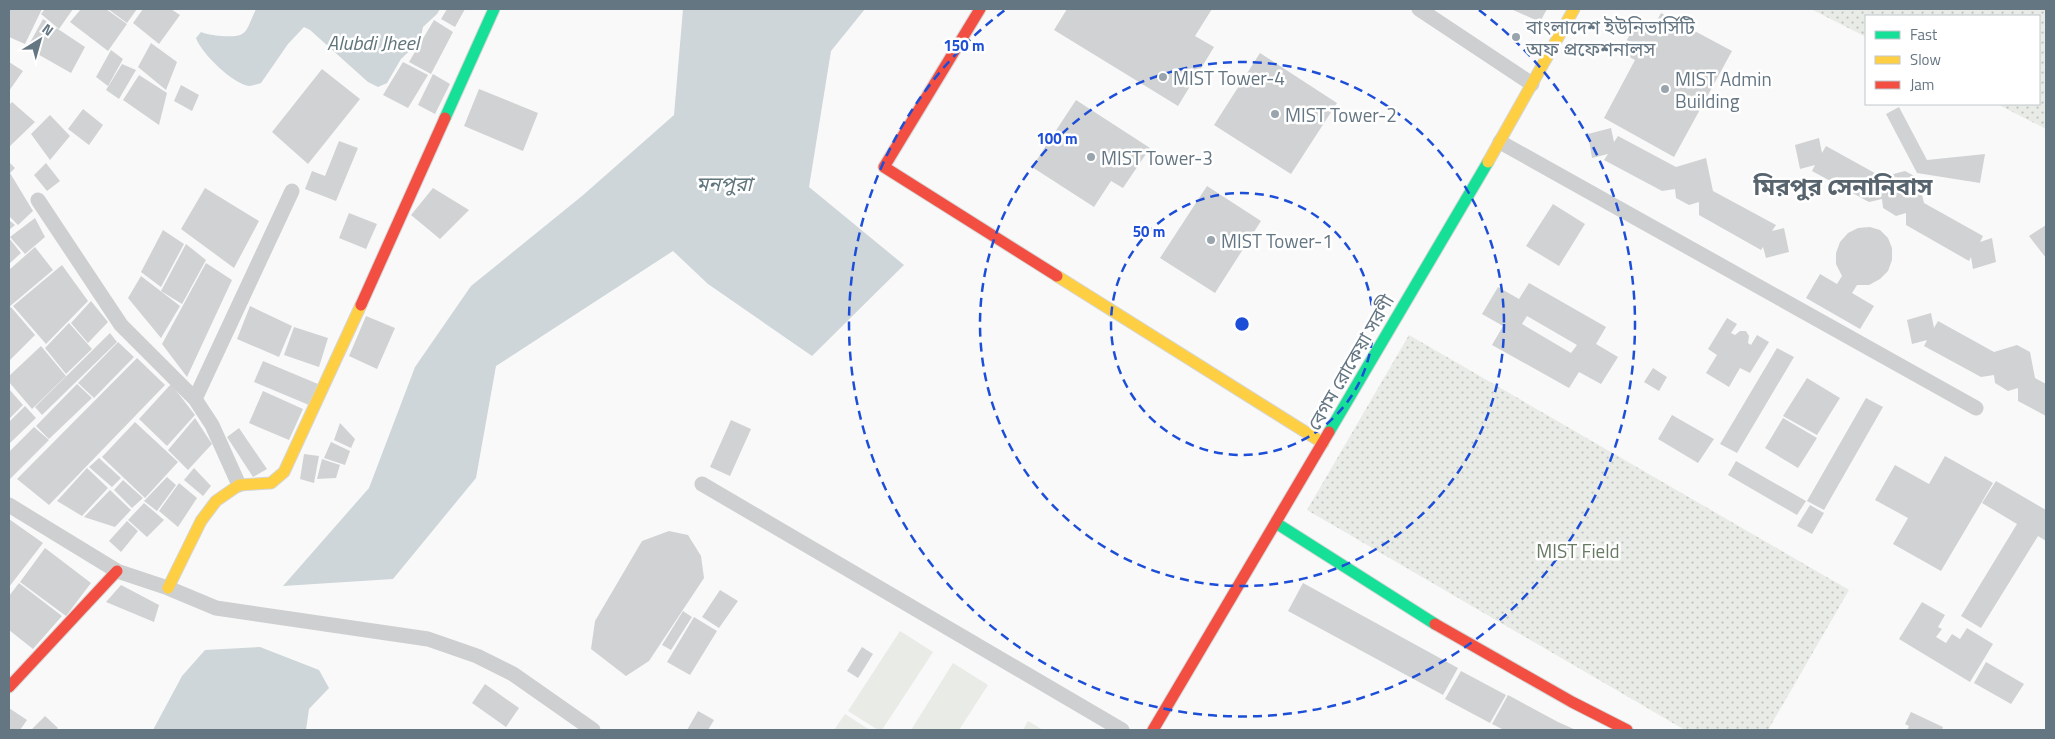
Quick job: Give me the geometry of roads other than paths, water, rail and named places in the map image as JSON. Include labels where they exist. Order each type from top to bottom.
[{"type":"street","points":[[168,588],[201,522],[216,501],[239,485],[271,483],[284,472],[343,346],[494,9]]},
{"type":"street","points":[[980,9],[884,167],[1322,443]]},
{"type":"street","points":[[1419,9],[1532,84]]},
{"type":"street","name":"বেগম রোকেয়া সরণী","points":[[1152,730],[1500,142],[1574,9]]},
{"type":"street","points":[[1500,142],[1976,408]]},
{"type":"street","points":[[195,398],[292,191]]},
{"type":"street","points":[[38,200],[121,325],[195,398],[212,425],[239,485]]},
{"type":"street","points":[[702,484],[1122,730]]},
{"type":"street","points":[[9,505],[117,571],[168,588],[216,608],[428,639],[478,656],[513,674],[592,730]]},
{"type":"street","points":[[1276,523],[1411,610],[1572,702],[1627,730]]},
{"type":"street","points":[[9,687],[117,571]]},
{"type":"water","name":"Alubdi Jheel","points":[[256,9],[440,9],[423,27],[420,41],[401,59],[387,83],[378,87],[368,82],[310,30],[304,27],[288,44],[261,83],[249,86],[235,80],[218,67],[204,52],[196,38],[201,32],[221,36],[237,36],[245,32]]},
{"type":"water","name":"মনপুরা","points":[[683,9],[865,9],[831,51],[809,187],[904,265],[812,356],[708,284],[673,251],[496,366],[476,478],[393,579],[283,586],[369,488],[415,367],[471,286],[582,196],[674,115]]},
{"type":"water","points":[[260,647],[319,670],[329,688],[309,709],[306,730],[153,730],[182,676],[205,650]]},
{"type":"place","name":"বাংলাদেশ ইউনিভার্সিটি অফ প্রফেশনালস","points":[[1516,37]]},
{"type":"place","name":"MIST Tower-4","points":[[1163,77]]},
{"type":"place","name":"MIST Admin Building","points":[[1665,89]]},
{"type":"place","name":"MIST Tower-2","points":[[1275,114]]},
{"type":"place","name":"MIST Tower-3","points":[[1091,157]]},
{"type":"place","name":"MIST Tower-1","points":[[1211,240]]},
{"type":"district","name":"মিরপুর সেনানিবাস","points":[[1843,186]]},
{"type":"park label","name":"MIST Field","points":[[1578,550]]}]
